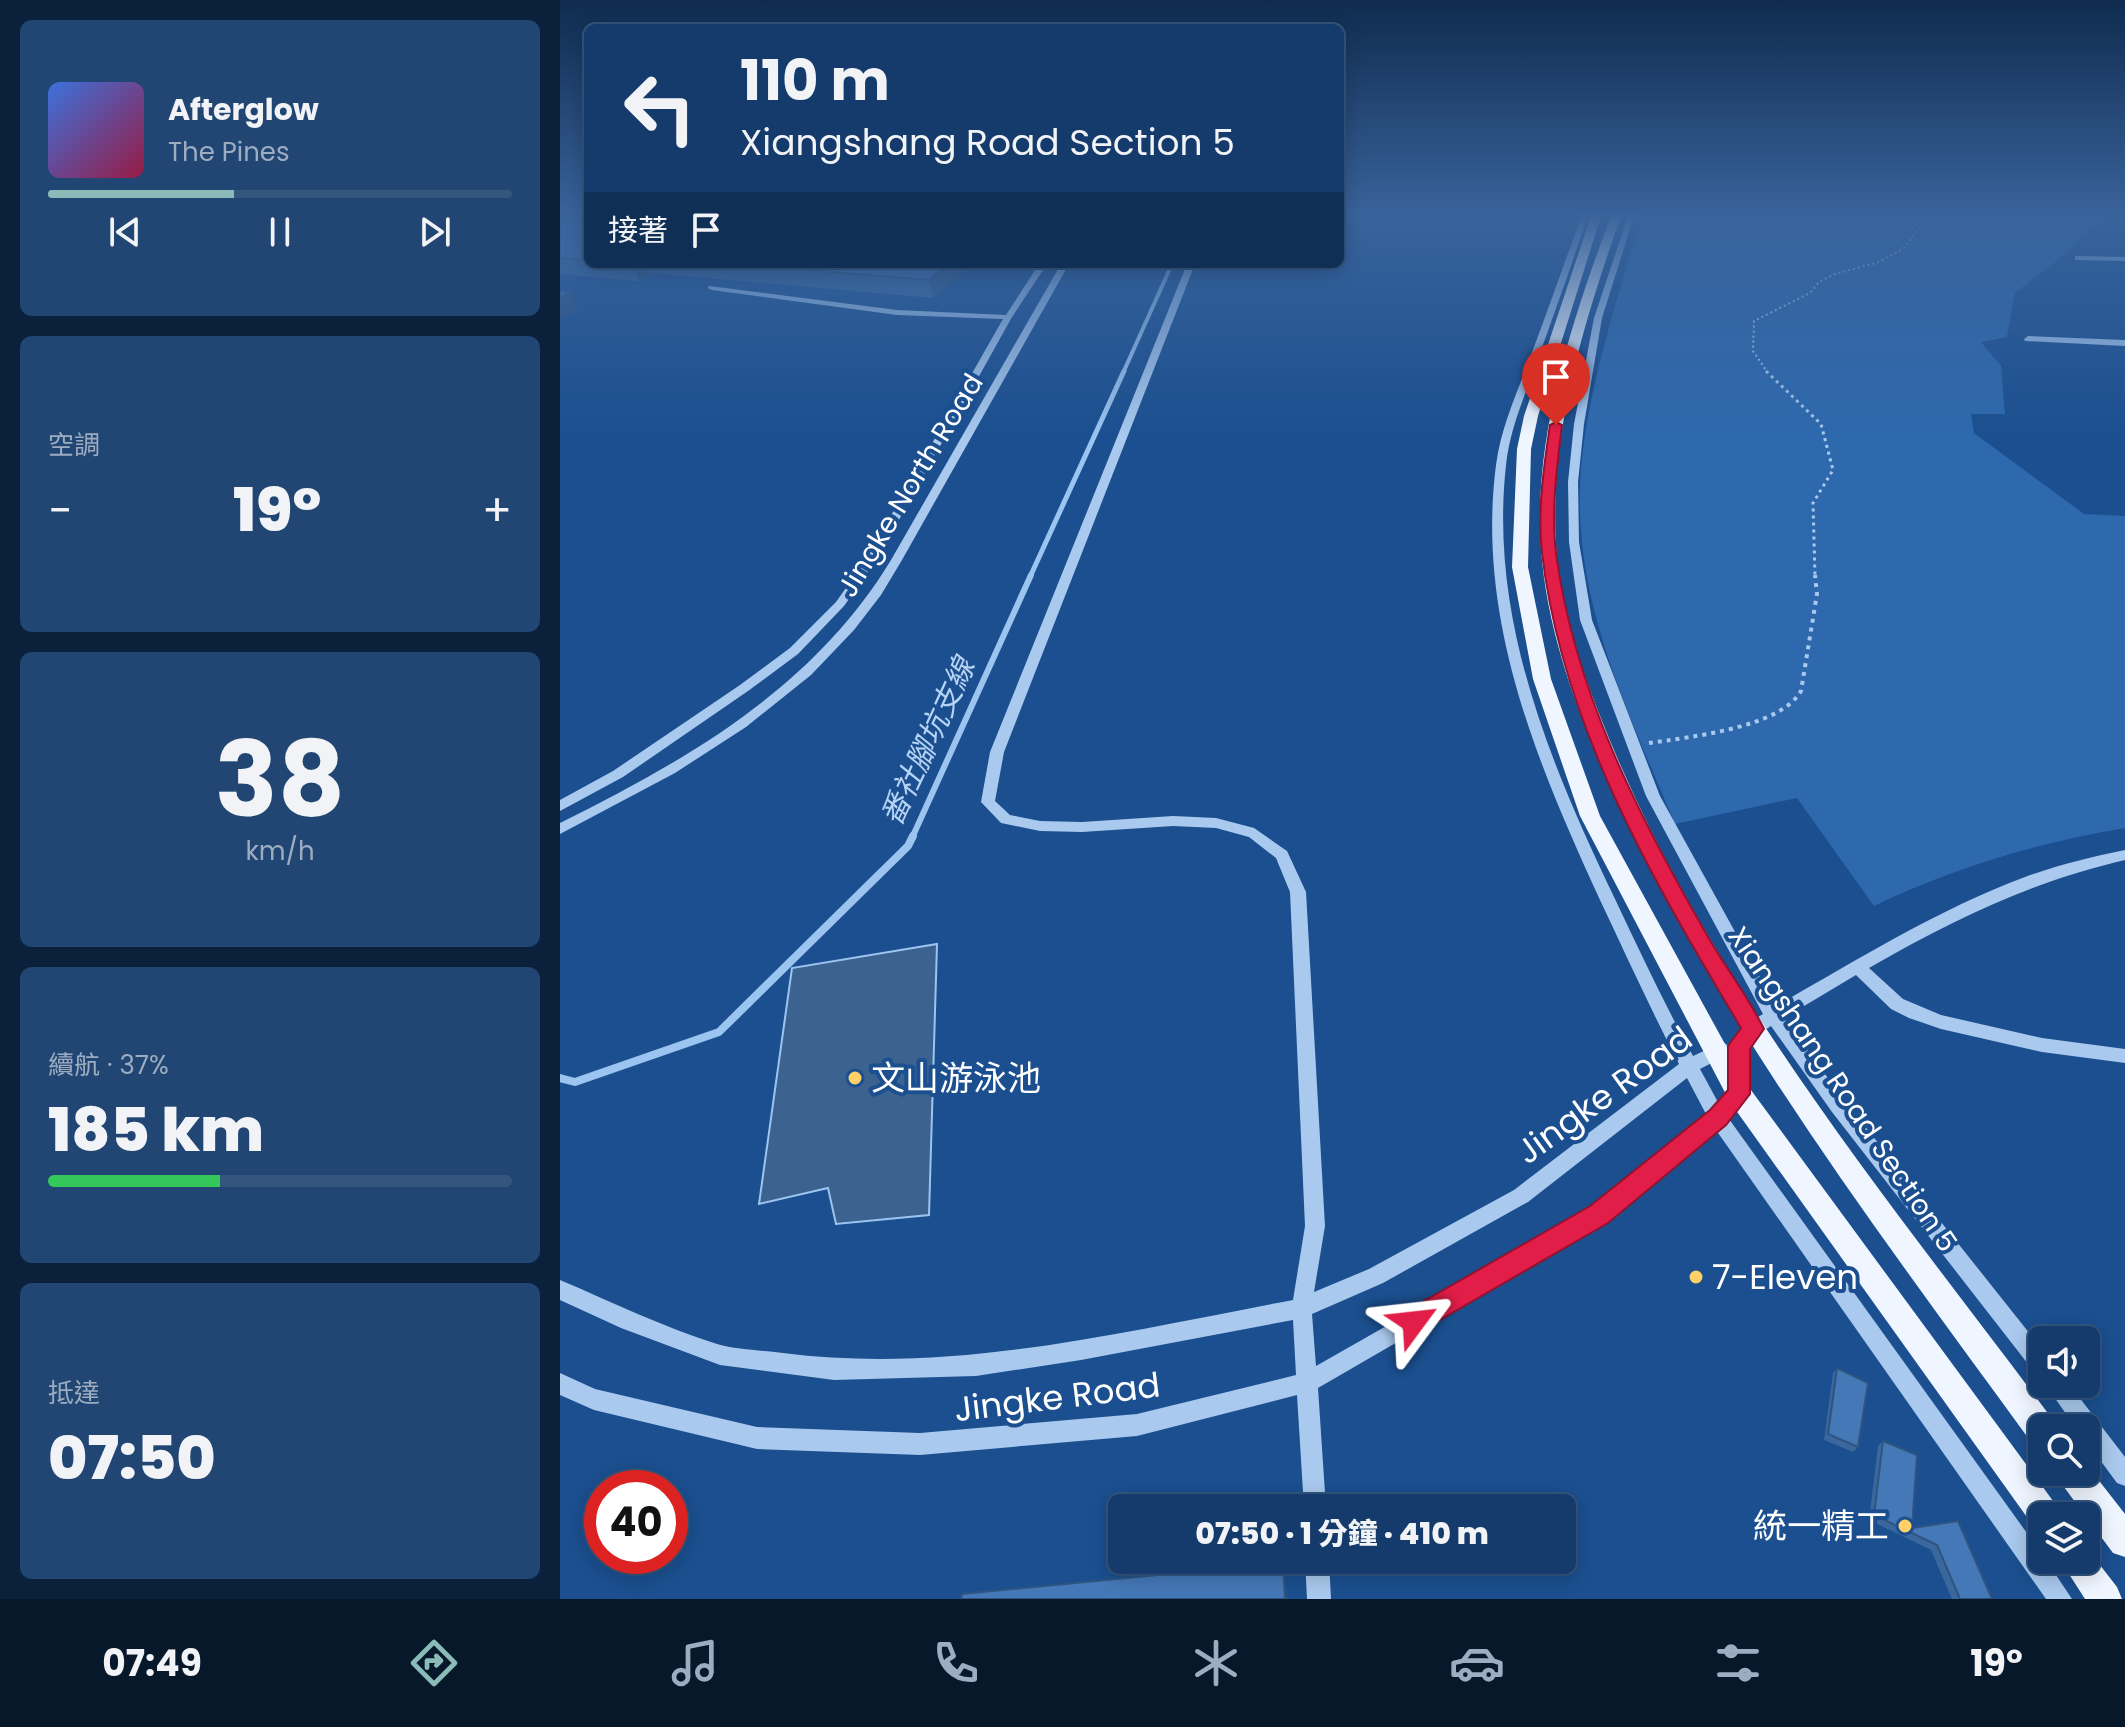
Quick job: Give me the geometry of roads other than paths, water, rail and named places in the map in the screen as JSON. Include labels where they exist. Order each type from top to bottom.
[{"type":"main road","points":[[1573,288],[1526,438],[1520,508],[1520,567],[1542,679],[1590,816],[1739,1094],[2035,1502]]},
{"type":"main road","name":"Xiangshang Road Section 5","points":[[1592,288],[1556,425],[1550,472],[1549,551],[1573,667],[1600,746],[1652,853],[1701,942],[1755,1030],[1840,1154],[2030,1414]]},
{"type":"main road","points":[[2083,1486],[2125,1541]]},
{"type":"main road","points":[[2087,1574],[2105,1599]]},
{"type":"street","points":[[712,288],[865,308],[970,318],[1008,317]]},
{"type":"street","name":"Jingke North Road","points":[[560,806],[629,767],[744,688],[794,651],[840,604],[870,561],[1027,288]]},
{"type":"street","name":"Jingke North Road","points":[[560,829],[698,753],[793,683],[836,644],[870,604],[978,421],[1052,288]]},
{"type":"street","points":[[1182,288],[997,752],[988,802],[1004,818],[1044,826],[1144,822],[1244,828],[1274,844],[1294,872],[1298,892],[1315,1226],[1302,1308],[1314,1494]]},
{"type":"street","points":[[1560,288],[1508,434],[1497,514],[1499,595],[1516,673],[1559,799],[1688,1067],[1718,1118],[2060,1599]]},
{"type":"street","name":"Xiangshang Road Section 5","points":[[1608,288],[1598,318],[1579,424],[1573,482],[1574,542],[1586,620],[1653,796],[1755,1030],[1838,1106],[2028,1348]]},
{"type":"street","points":[[2028,339],[2125,343]]},
{"type":"street","points":[[1755,1030],[1857,966],[1967,906],[2034,878],[2125,855]]},
{"type":"street","points":[[1857,966],[1898,1005],[1956,1026],[2125,1056]]},
{"type":"street","name":"Jingke Road","points":[[560,1290],[621,1318],[720,1355],[834,1370],[976,1366],[1081,1350],[1302,1308],[1376,1276],[1521,1196],[1688,1067],[1755,1030]]},
{"type":"street","name":"Jingke Road","points":[[560,1384],[594,1399],[757,1438],[920,1444],[1137,1425],[1308,1382],[1599,1215],[1718,1118],[1739,1094],[1755,1030]]},
{"type":"street","points":[[2067,1398],[2125,1475]]},
{"type":"street","points":[[1318,1574],[1319,1599]]},
{"type":"waterway","name":"番社腳坑支線","points":[[1123,373],[1161,288]]},
{"type":"waterway","name":"番社腳坑支線","points":[[1030,577],[1124,371]]},
{"type":"waterway","name":"番社腳坑支線","points":[[912,838],[1031,575]]},
{"type":"waterway","name":"番社腳坑支線","points":[[560,1078],[575,1082],[719,1032],[908,846],[912,838]]},
{"type":"place","name":"文山游泳池","points":[[855,1078]]},
{"type":"place","name":"7-Eleven","points":[[1696,1277]]},
{"type":"place","name":"統一精工","points":[[1905,1526]]}]
